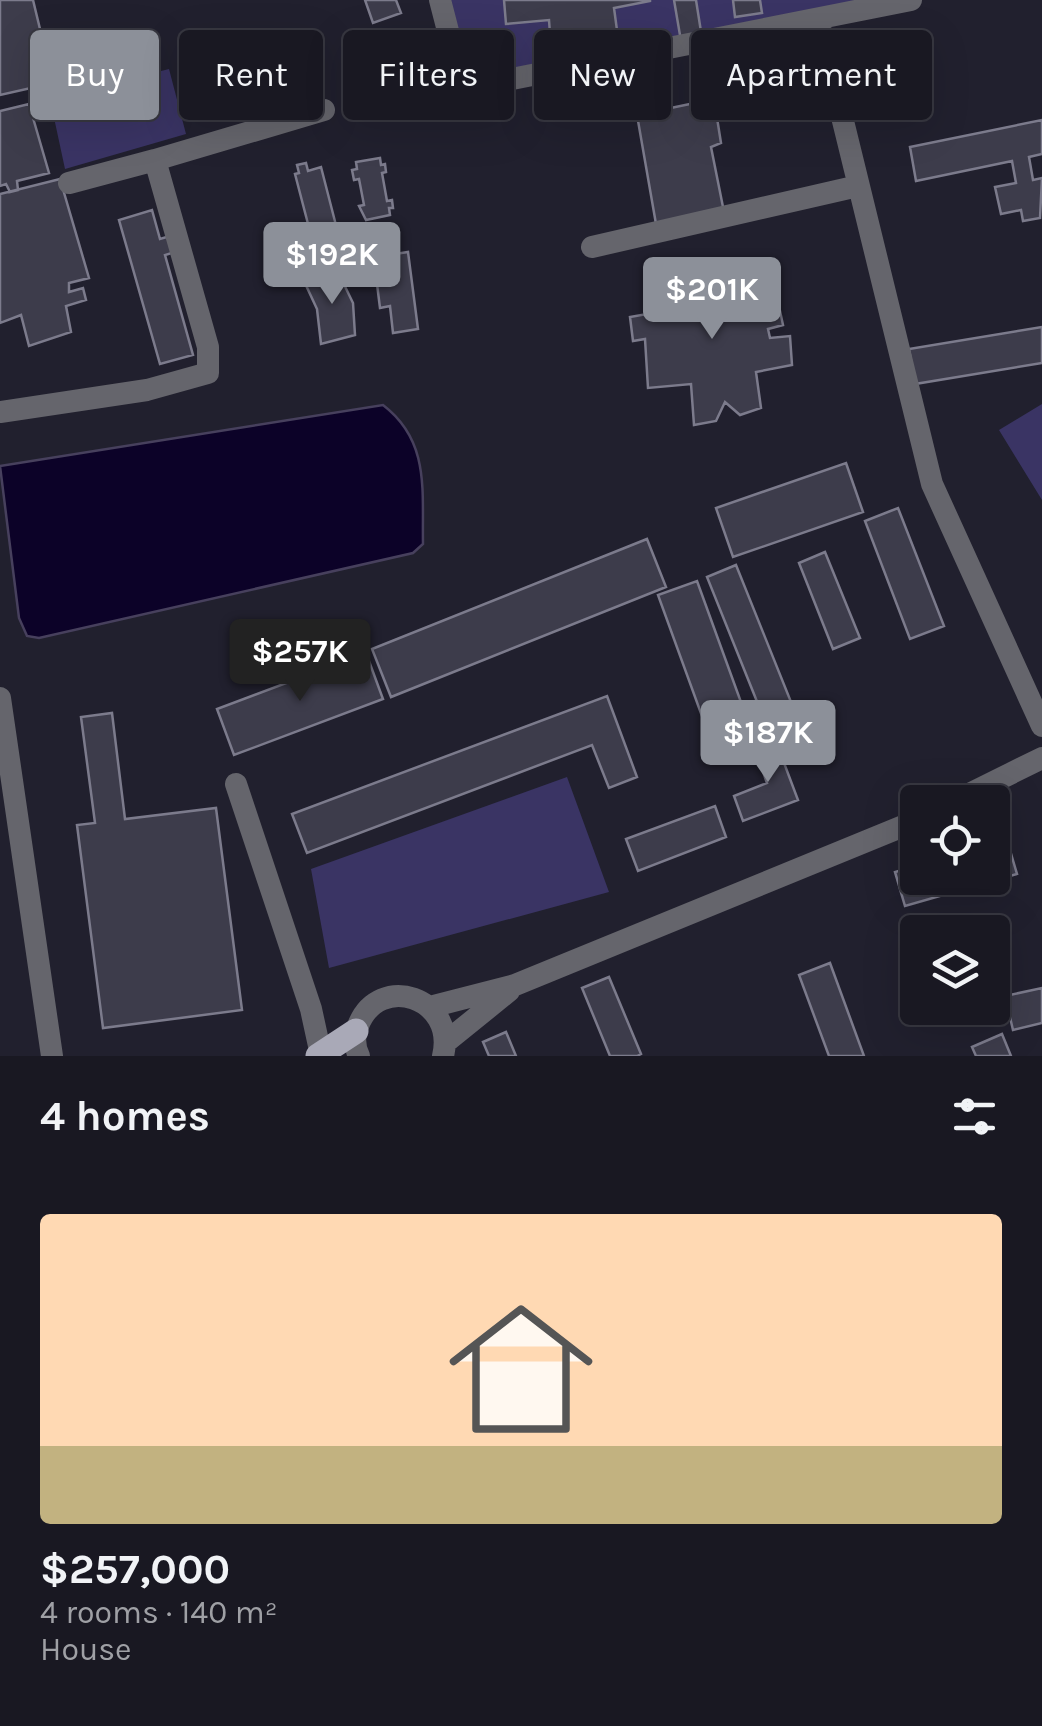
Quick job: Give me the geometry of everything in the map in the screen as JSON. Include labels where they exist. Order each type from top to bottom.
[{"type":"main road","points":[[319,1055],[357,1043]]},
{"type":"street","points":[[440,0],[448,30]]},
{"type":"street","points":[[514,79],[910,0]]},
{"type":"street","points":[[818,19],[932,484],[1042,726]]},
{"type":"street","points":[[69,183],[324,110]]},
{"type":"street","points":[[0,412],[147,390],[208,374],[208,348],[155,160]]},
{"type":"street","points":[[592,247],[858,186]]},
{"type":"street","points":[[0,698],[52,1056]]},
{"type":"street","points":[[987,785],[1042,758]]},
{"type":"street","points":[[236,784],[311,1009],[319,1055]]},
{"type":"street","points":[[430,1007],[515,986],[900,827]]},
{"type":"street","points":[[444,1049],[515,986]]},
{"type":"street","points":[[357,1043],[363,1014],[377,1002],[395,996],[414,998],[430,1007],[442,1023],[444,1049]]},
{"type":"shaded area","points":[[440,0],[911,0],[760,30],[691,30],[691,44],[671,48],[671,30],[534,30],[534,75],[514,79],[514,30],[448,30]]},
{"type":"shaded area","points":[[169,69],[179,120],[186,134],[65,169],[54,120],[159,120],[159,72]]},
{"type":"shaded area","points":[[1042,404],[1042,500],[999,430]]},
{"type":"shaded area","points":[[383,405],[409,434],[420,468],[423,544],[413,553],[39,638],[27,636],[19,618],[0,466]]},
{"type":"shaded area","points":[[567,777],[609,892],[329,968],[311,869]]},
{"type":"building","points":[[0,0],[33,0],[40,30],[30,30],[30,88],[0,95]]},
{"type":"building","points":[[365,0],[396,0],[401,13],[373,23]]},
{"type":"building","points":[[504,0],[650,0],[614,8],[617,30],[550,30],[549,20],[506,24]]},
{"type":"building","points":[[674,0],[696,0],[701,30],[691,30],[691,40],[681,41]]},
{"type":"building","points":[[733,0],[760,0],[762,13],[735,17]]},
{"type":"building","points":[[29,104],[30,120],[34,120],[49,173],[17,181],[18,190],[10,192],[6,184],[0,186],[0,111]]},
{"type":"building","points":[[691,104],[691,120],[717,120],[721,143],[711,147],[724,212],[656,224],[638,120],[671,120],[671,108]]},
{"type":"building","points":[[1042,120],[1042,154],[1029,157],[1033,180],[1042,178],[1040,218],[1023,221],[1021,210],[1001,214],[995,187],[1016,183],[1012,161],[916,181],[910,147]]},
{"type":"building","points":[[380,158],[381,165],[385,164],[386,172],[382,173],[387,201],[392,200],[393,208],[389,208],[390,215],[366,220],[359,206],[364,205],[359,179],[354,180],[352,170],[357,169],[356,162]]},
{"type":"building","points":[[306,163],[308,171],[321,167],[339,237],[313,243],[295,174],[299,173],[297,165]]},
{"type":"building","points":[[60,179],[89,278],[69,283],[69,292],[83,288],[86,300],[66,306],[71,332],[29,346],[21,315],[0,323],[0,194]]},
{"type":"building","points":[[152,210],[160,239],[180,233],[185,249],[165,255],[193,355],[160,364],[119,220]]},
{"type":"building","points":[[408,252],[418,329],[393,333],[390,306],[380,308],[377,284],[385,283],[382,256]]},
{"type":"building","points":[[731,266],[737,301],[777,297],[783,325],[768,329],[770,338],[790,336],[792,365],[756,372],[761,408],[740,415],[725,402],[716,421],[694,425],[691,384],[648,388],[645,339],[633,341],[630,317],[670,310],[666,275]]},
{"type":"building","points":[[338,272],[353,303],[355,335],[321,344],[317,309],[304,281]]},
{"type":"building","points":[[1042,327],[1042,363],[915,384],[909,349]]},
{"type":"building","points":[[846,463],[863,512],[733,557],[716,508]]},
{"type":"building","points":[[898,508],[944,626],[910,639],[865,521]]},
{"type":"building","points":[[647,539],[666,587],[391,697],[372,649]]},
{"type":"building","points":[[825,552],[860,638],[833,649],[799,563]]},
{"type":"building","points":[[736,565],[791,702],[762,714],[707,577]]},
{"type":"building","points":[[697,581],[750,727],[711,741],[658,595]]},
{"type":"building","points":[[366,653],[383,699],[234,755],[217,709]]},
{"type":"building","points":[[607,696],[637,777],[609,788],[592,745],[307,853],[292,814]]},
{"type":"building","points":[[112,713],[125,819],[216,808],[242,1010],[103,1028],[77,825],[95,823],[81,717]]},
{"type":"building","points":[[775,739],[798,800],[743,821],[734,796],[767,783],[754,747]]},
{"type":"building","points":[[715,806],[726,837],[638,871],[626,839]]},
{"type":"building","points":[[1010,850],[1017,874],[1010,876]]},
{"type":"building","points":[[902,895],[944,895],[905,906]]},
{"type":"building","points":[[830,963],[864,1056],[829,1056],[799,975]]},
{"type":"building","points":[[609,977],[641,1054],[637,1056],[610,1056],[582,988]]},
{"type":"building","points":[[1042,988],[1042,1023],[1013,1030],[1010,995]]},
{"type":"building","points":[[506,1032],[516,1056],[489,1056],[483,1042]]},
{"type":"building","points":[[1002,1034],[1011,1056],[976,1056],[972,1047]]}]
